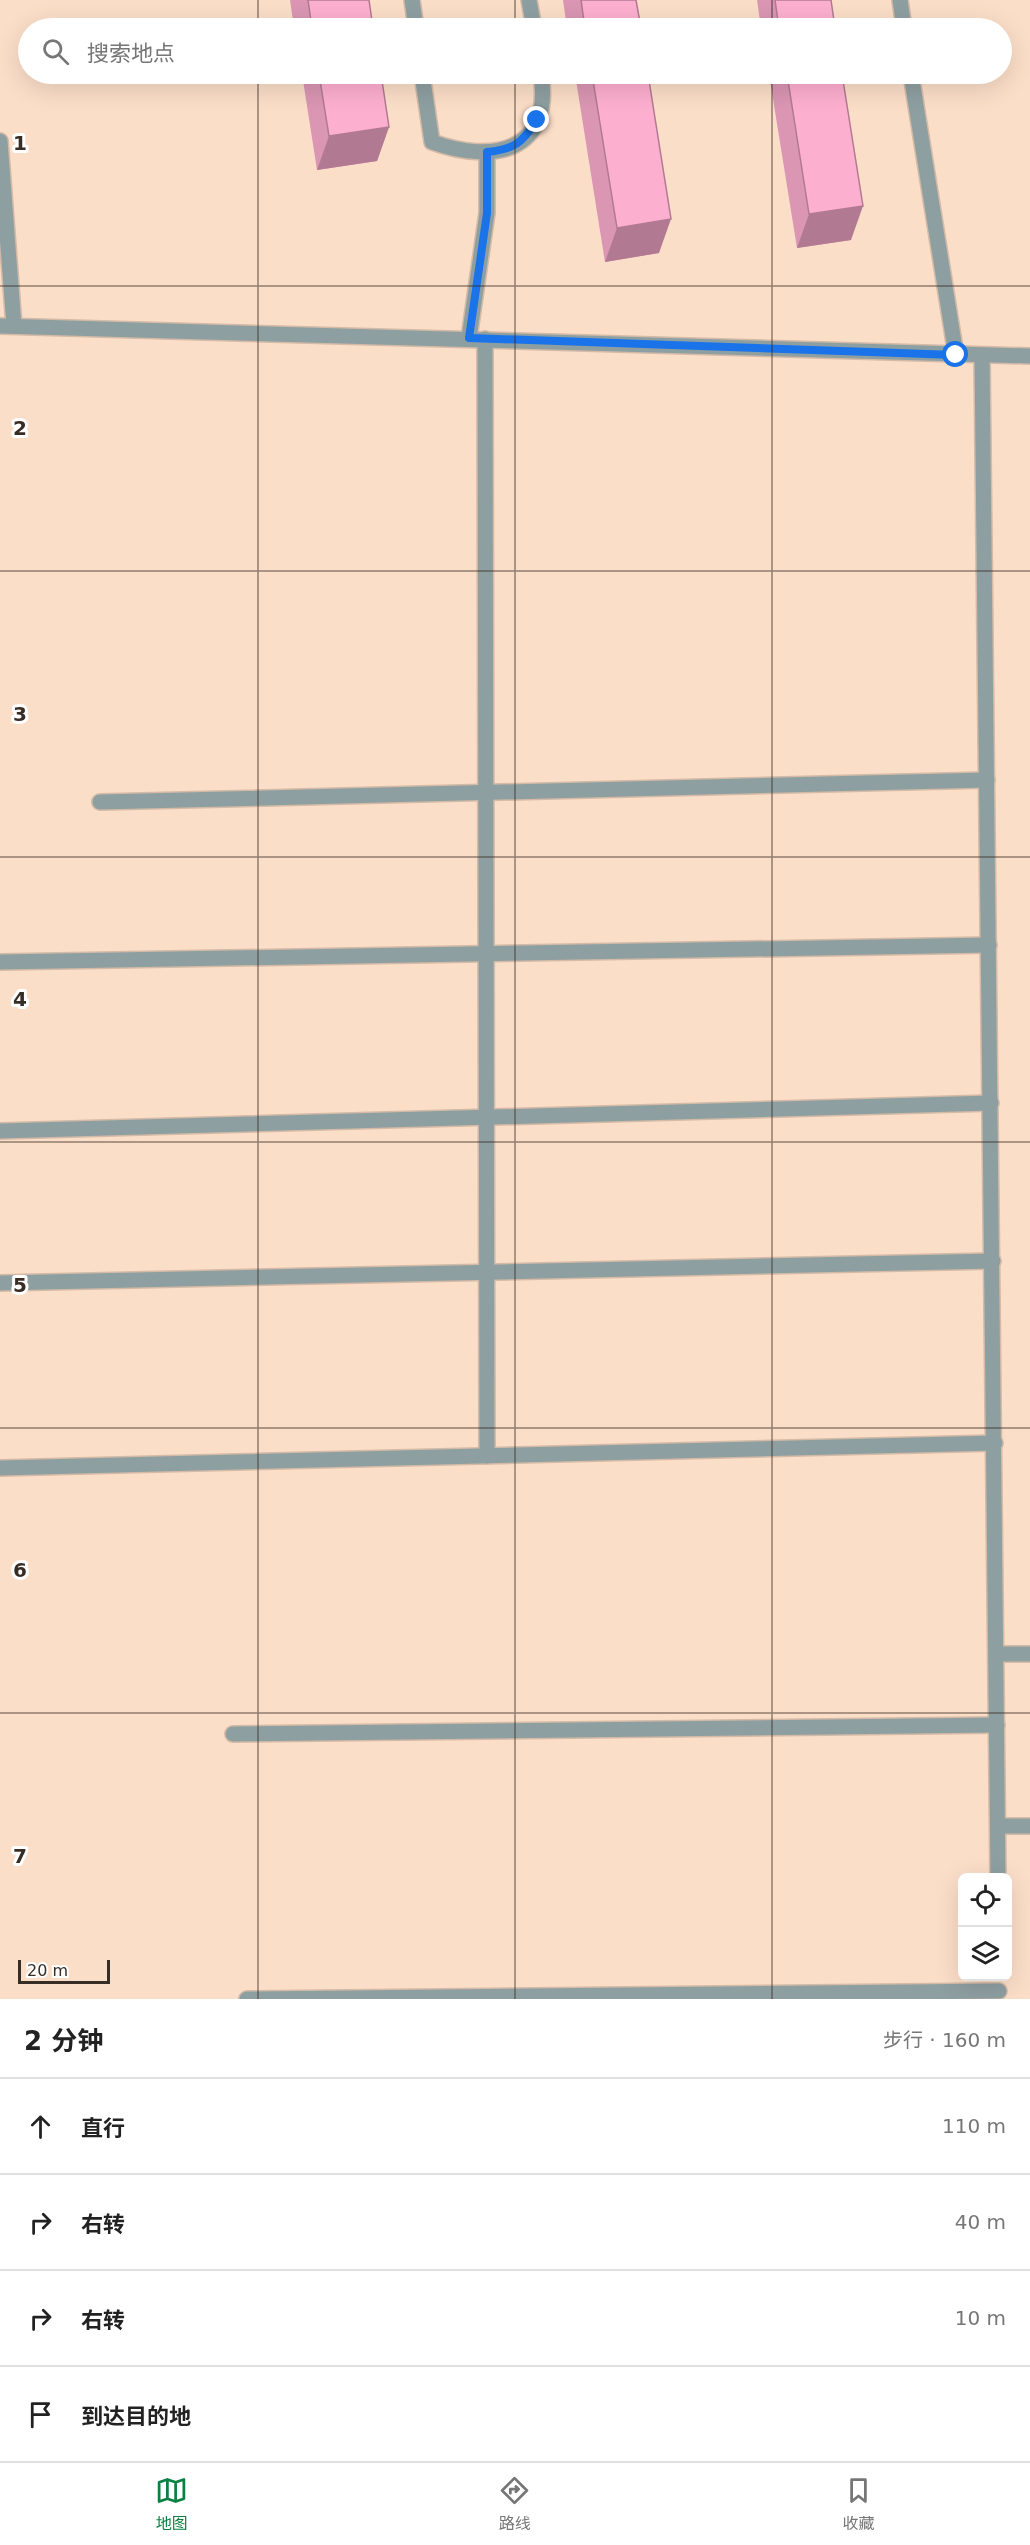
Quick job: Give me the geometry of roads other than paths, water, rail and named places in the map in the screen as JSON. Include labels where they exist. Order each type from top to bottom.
[{"type":"street","points":[[412,0],[415,18]]},
{"type":"street","points":[[529,0],[532,18]]},
{"type":"street","points":[[900,0],[903,18]]},
{"type":"street","points":[[423,84],[432,142],[471,153],[504,150],[524,141],[537,120],[544,91],[543,84]]},
{"type":"street","points":[[913,84],[956,355]]},
{"type":"street","points":[[0,141],[7,326],[1030,356]]},
{"type":"street","points":[[469,338],[487,213],[487,152]]},
{"type":"street","points":[[485,339],[487,1456]]},
{"type":"street","points":[[982,355],[998,1873]]},
{"type":"street","points":[[100,802],[987,780]]},
{"type":"street","points":[[0,962],[989,945]]},
{"type":"street","points":[[0,1131],[991,1103]]},
{"type":"street","points":[[0,1283],[993,1261]]},
{"type":"street","points":[[0,1468],[995,1443]]},
{"type":"street","points":[[997,1654],[1030,1654]]},
{"type":"street","points":[[233,1734],[997,1725]]},
{"type":"street","points":[[998,1826],[1030,1826]]},
{"type":"street","points":[[247,1999],[999,1989]]}]
